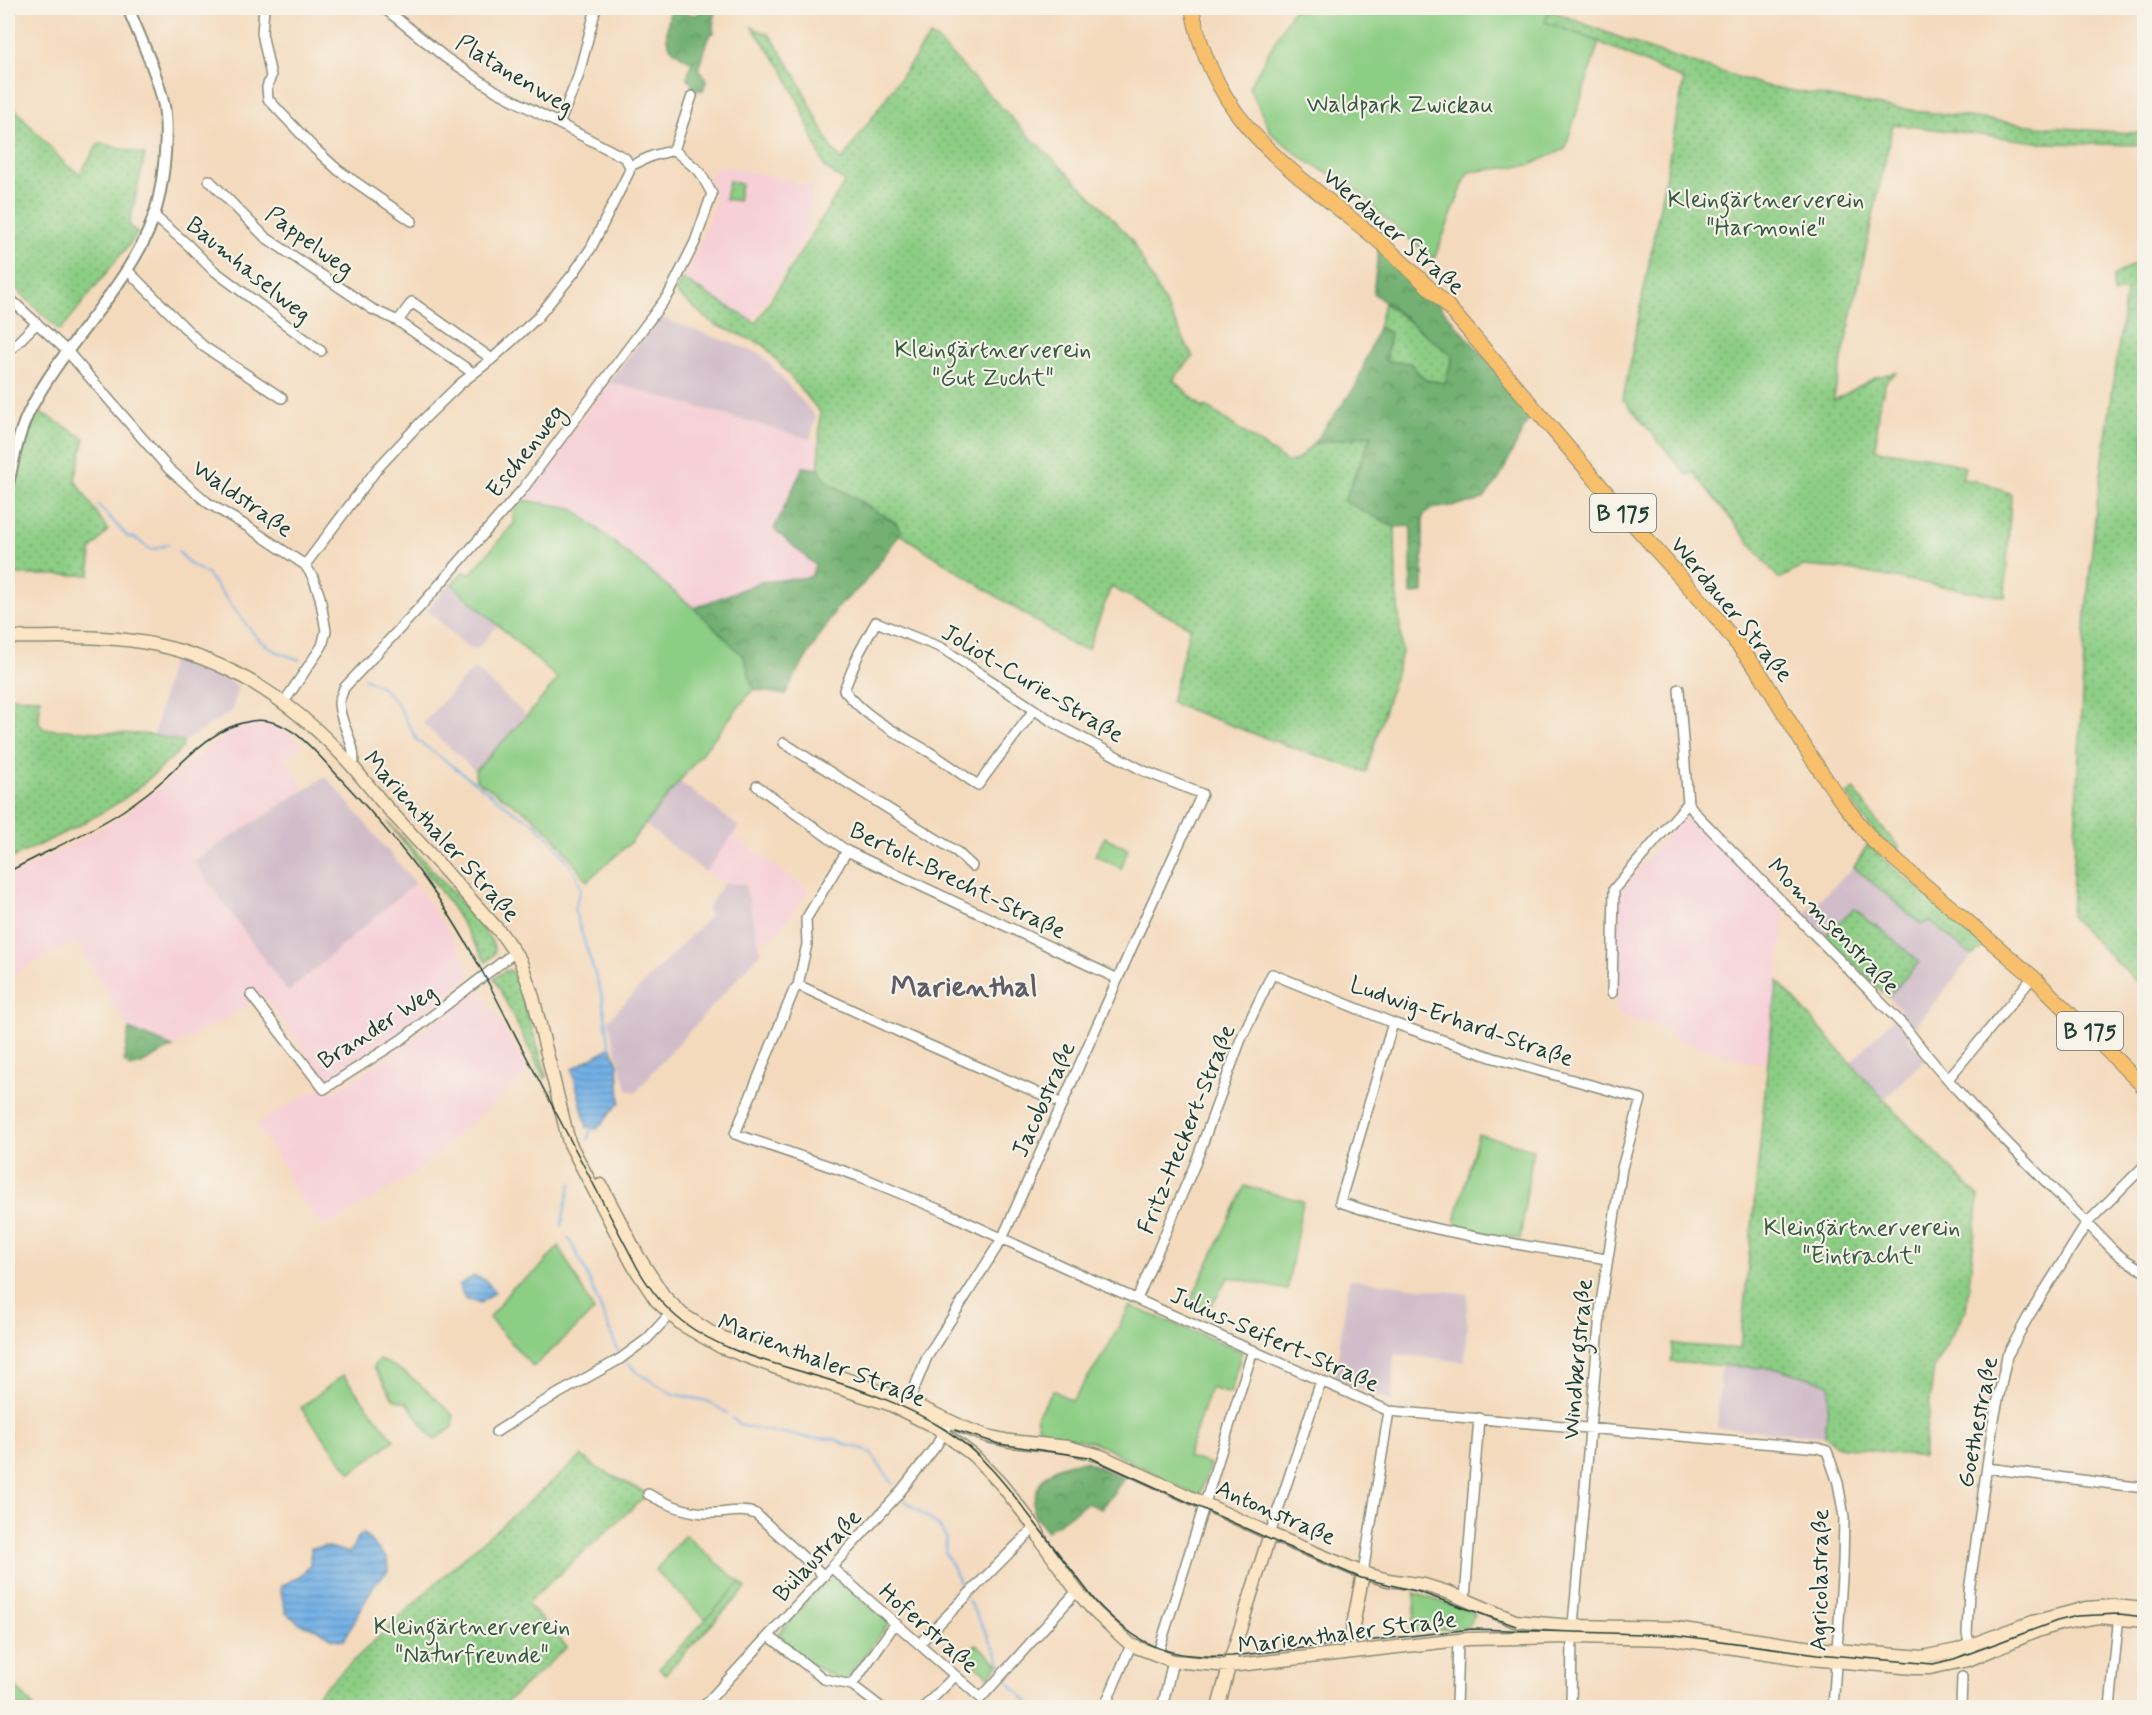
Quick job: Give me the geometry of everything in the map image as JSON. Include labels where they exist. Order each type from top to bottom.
[{"type":"main road","name":"Werdauer Straße","points":[[1192,8],[1204,57],[1233,108],[1254,137],[1294,173],[1376,239],[1445,303],[1627,518],[1715,616],[1760,673],[1811,757],[1839,798],[1874,841],[2033,977],[2145,1087]]},
{"type":"main road","name":"Marienthaler Straße","points":[[8,637],[120,640],[157,645],[217,663],[251,680],[284,702],[353,767],[501,933],[515,952],[539,1018],[569,1142],[638,1275],[656,1300],[698,1335],[739,1354],[907,1407],[965,1428]]},
{"type":"main road","name":"Marienthaler Straße","points":[[907,1407],[974,1456],[1001,1484],[1035,1527],[1042,1542],[1077,1591],[1095,1612],[1131,1645],[1173,1661],[1229,1666],[1458,1640],[1573,1631],[1674,1639],[1798,1658],[1837,1655],[1922,1657],[1972,1652],[2060,1614],[2086,1608],[2119,1612],[2145,1621]]},
{"type":"main road","name":"Antonstraße","points":[[965,1428],[1010,1441],[1068,1447],[1101,1456],[1270,1534],[1363,1573],[1424,1585],[1465,1598],[1515,1621],[1573,1631]]},
{"type":"main road","points":[[974,1456],[976,1441],[987,1436]]},
{"type":"main road","points":[[1218,1707],[1270,1534]]},
{"type":"main road","points":[[1348,1653],[1363,1573]]},
{"type":"main road","name":"Marienthaler Straße","points":[[2119,1612],[2145,1609]]},
{"type":"street","points":[[8,484],[22,429],[31,406],[67,351],[127,270],[142,246],[153,215],[162,177],[166,141],[164,108],[158,84],[128,8]]},
{"type":"street","points":[[264,8],[262,33],[271,76],[267,87],[268,99],[338,170],[412,221]]},
{"type":"street","name":"Platanenweg","points":[[384,8],[456,65],[496,91],[625,158],[630,166]]},
{"type":"street","points":[[560,124],[578,77],[596,8]]},
{"type":"street","points":[[305,565],[377,469],[420,423],[537,318],[573,274],[596,239],[630,166],[652,156],[674,150],[692,96]]},
{"type":"street","name":"Eschenweg","points":[[353,767],[355,757],[339,701],[344,688],[419,608],[522,490],[669,294],[695,242],[712,194],[700,172],[674,150]]},
{"type":"street","name":"Pappelweg","points":[[209,180],[265,237],[372,309],[398,321],[473,374]]},
{"type":"street","name":"Baumhaselweg","points":[[153,215],[212,269],[321,351]]},
{"type":"street","points":[[127,270],[203,346],[282,398]]},
{"type":"street","name":"Waldstraße","points":[[8,297],[67,351],[169,469],[208,503],[305,565],[313,577],[320,597],[326,631],[322,646],[284,702]]},
{"type":"street","points":[[398,321],[412,302],[492,359]]},
{"type":"street","points":[[8,352],[37,323]]},
{"type":"street","name":"Joliot-Curie-Straße","points":[[1034,710],[978,785],[930,753],[891,731],[852,701],[844,690],[859,653],[876,622],[942,648],[1034,710],[1144,771],[1202,794]]},
{"type":"street","points":[[1612,993],[1614,889],[1688,803],[1679,689]]},
{"type":"street","points":[[784,743],[957,852],[972,866]]},
{"type":"street","name":"Bertolt-Brecht-Straße","points":[[757,786],[847,851],[1118,979]]},
{"type":"street","name":"Jacobstraße","points":[[907,1407],[927,1357],[1002,1239],[1202,794]]},
{"type":"street","name":"Mommsenstraße","points":[[1688,803],[1696,814],[1904,1026],[1918,1046],[1948,1079],[2118,1255],[2145,1271]]},
{"type":"street","points":[[847,851],[806,919],[807,944],[798,985],[1063,1104]]},
{"type":"street","name":"Brander Weg","points":[[251,995],[324,1089],[402,1039],[515,952]]},
{"type":"street","name":"Ludwig-Erhard-Straße","points":[[1272,974],[1394,1023],[1494,1058],[1641,1099]]},
{"type":"street","name":"Fritz-Heckert-Straße","points":[[1137,1299],[1195,1164],[1241,1039],[1272,974]]},
{"type":"street","points":[[1948,1079],[2033,977]]},
{"type":"street","name":"Julius-Seifert-Straße","points":[[798,985],[735,1134],[861,1177],[1389,1411],[1818,1448],[1829,1454]]},
{"type":"street","points":[[1394,1023],[1340,1202],[1370,1213],[1455,1233],[1606,1259]]},
{"type":"street","name":"Windbergstraße","points":[[1571,1707],[1573,1631],[1606,1259],[1622,1167],[1641,1099]]},
{"type":"street","name":"Goethestraße","points":[[1972,1652],[1967,1620],[1969,1592],[1993,1424],[2007,1356],[2028,1317],[2087,1223],[2145,1166]]},
{"type":"street","points":[[496,1432],[538,1405],[623,1358],[647,1339],[673,1312]]},
{"type":"street","points":[[1157,1656],[1253,1350]]},
{"type":"street","points":[[1270,1534],[1321,1381]]},
{"type":"street","points":[[1363,1573],[1389,1411]]},
{"type":"street","points":[[1465,1598],[1479,1418]]},
{"type":"street","name":"Bülaustraße","points":[[702,1707],[906,1486],[945,1434],[950,1422]]},
{"type":"street","name":"Agricolastraße","points":[[1829,1454],[1838,1483],[1844,1517],[1833,1707]]},
{"type":"street","points":[[1987,1468],[2145,1488]]},
{"type":"street","points":[[648,1494],[666,1504],[699,1513],[747,1510],[756,1514],[824,1576]]},
{"type":"street","points":[[924,1639],[1035,1527]]},
{"type":"street","name":"Hoferstraße","points":[[832,1568],[981,1698],[1077,1591]]},
{"type":"street","points":[[2110,1707],[2119,1612]]},
{"type":"street","points":[[852,1686],[895,1624]]},
{"type":"street","points":[[769,1636],[824,1679],[852,1686],[882,1707]]},
{"type":"street","points":[[1456,1707],[1458,1640]]},
{"type":"street","points":[[1104,1707],[1131,1645]]},
{"type":"street","points":[[1162,1707],[1173,1661]]},
{"type":"street","points":[[923,1707],[955,1676]]},
{"type":"street","points":[[1961,1707],[1962,1677]]},
{"type":"shaded area","points":[[720,165],[813,186],[806,237],[753,320],[682,279],[699,244],[716,199],[708,178]]},
{"type":"shaded area","points":[[659,317],[761,354],[816,417],[810,439],[609,382]]},
{"type":"shaded area","points":[[609,382],[820,442],[819,469],[784,537],[815,565],[811,577],[744,657],[694,608],[572,508],[523,500]]},
{"type":"shaded area","points":[[452,584],[498,625],[477,649],[466,646],[427,610]]},
{"type":"shaded area","points":[[171,661],[208,672],[238,686],[232,711],[183,742],[154,735]]},
{"type":"shaded area","points":[[474,668],[527,716],[475,771],[423,723]]},
{"type":"shaded area","points":[[252,724],[266,725],[290,734],[303,745],[286,758],[304,789],[194,861],[288,992],[415,883],[453,938],[472,974],[414,1024],[328,1082],[263,995],[249,1006],[141,1064],[130,1067],[124,1061],[129,1029],[76,942],[8,976],[8,878],[129,813],[228,731]]},
{"type":"shaded area","points":[[326,776],[415,883],[288,992],[193,861]]},
{"type":"shaded area","points":[[679,781],[739,827],[705,872],[644,824]]},
{"type":"shaded area","points":[[1681,818],[1694,818],[1785,911],[1767,1063],[1754,1063],[1672,1039],[1668,1030],[1623,1017],[1616,1009],[1619,891]]},
{"type":"shaded area","points":[[733,835],[809,891],[777,933],[759,944],[745,885],[724,883],[705,872]]},
{"type":"shaded area","points":[[1854,867],[1921,924],[1931,921],[1972,956],[1907,1037],[1925,1059],[1884,1100],[1850,1063],[1901,1011],[1888,997],[1918,962],[1854,908],[1825,936],[1803,915]]},
{"type":"shaded area","points":[[724,883],[745,884],[761,953],[636,1093],[627,1089],[608,1020],[711,915],[707,909]]},
{"type":"shaded area","points":[[480,987],[528,1072],[418,1171],[334,1222],[322,1226],[286,1178],[287,1171],[256,1125],[313,1090],[335,1091],[390,1055]]},
{"type":"shaded area","points":[[1349,1279],[1468,1294],[1465,1362],[1394,1354],[1392,1401],[1335,1378]]},
{"type":"shaded area","points":[[1721,1366],[1779,1369],[1830,1385],[1825,1436],[1717,1428]]},
{"type":"green space","points":[[703,8],[716,8],[714,33],[710,34],[698,69],[707,79],[703,90],[693,91],[687,77],[692,62],[671,47],[667,30],[670,11],[697,15]]},
{"type":"green space","name":"Waldpark Zwickau","points":[[1294,8],[1550,8],[1545,22],[1599,42],[1565,149],[1530,165],[1468,172],[1434,259],[1381,215],[1361,193],[1306,161],[1271,133],[1249,87]]},
{"type":"green space","name":"Kleingärtnerverein \"Harmonie\"","points":[[1549,10],[1649,49],[1766,86],[1887,107],[2038,126],[2128,133],[2144,132],[2144,145],[2045,143],[1893,124],[1833,401],[1876,377],[1897,372],[1886,381],[1878,410],[1876,450],[1931,457],[1965,467],[1962,479],[1986,483],[2011,494],[2005,597],[1843,569],[1803,566],[1779,579],[1693,472],[1687,475],[1623,399],[1684,80],[1599,42],[1545,22]]},
{"type":"green space","name":"Kleingärtnerverein \"Gut Zucht\"","points":[[752,27],[770,35],[795,74],[832,149],[842,160],[930,36],[936,39],[1131,239],[1193,357],[1173,379],[1203,408],[1206,406],[1288,463],[1297,460],[1313,444],[1372,434],[1344,501],[1395,527],[1396,581],[1402,653],[1366,772],[1171,703],[1190,627],[1111,587],[1088,649],[1074,646],[900,534],[896,523],[826,481],[819,469],[820,412],[764,345],[714,324],[675,292],[682,279],[756,323],[845,182],[825,168],[800,105],[782,68]]},
{"type":"green space","points":[[8,101],[65,164],[80,174],[99,143],[145,155],[129,225],[138,233],[60,331],[8,281]]},
{"type":"green space","points":[[729,181],[741,184],[738,201],[725,199]]},
{"type":"green space","points":[[1379,247],[1407,269],[1532,411],[1499,479],[1484,498],[1476,502],[1431,509],[1423,516],[1423,593],[1411,594],[1411,526],[1395,527],[1344,501],[1372,435],[1313,444],[1356,386],[1378,328],[1390,332],[1386,361],[1410,363],[1425,380],[1445,383],[1453,356],[1373,293]]},
{"type":"green space","points":[[2144,259],[2144,989],[2071,917],[2086,613],[2095,518],[2126,292],[2120,291],[2113,294],[2113,276]]},
{"type":"green space","points":[[1384,303],[1453,356],[1445,383],[1425,380],[1410,363],[1386,361],[1389,332],[1378,328]]},
{"type":"green space","points":[[36,410],[85,438],[75,480],[108,530],[91,550],[90,575],[8,575],[8,502]]},
{"type":"green space","points":[[803,467],[819,469],[826,481],[896,523],[900,534],[863,584],[837,608],[785,695],[753,689],[744,657],[694,608],[761,582],[811,577],[815,565],[774,529]]},
{"type":"green space","points":[[523,500],[572,508],[694,608],[744,657],[753,689],[630,843],[587,881],[556,839],[532,816],[476,780],[475,771],[558,679],[452,584],[464,571],[469,575],[515,522],[512,515]]},
{"type":"green space","points":[[8,697],[40,698],[39,723],[44,729],[154,735],[183,742],[182,748],[138,788],[109,809],[8,860]]},
{"type":"green space","points":[[1854,789],[1876,821],[1899,847],[1899,856],[1869,826],[1847,794]]},
{"type":"green space","points":[[388,822],[448,887],[491,940],[495,950],[486,962],[448,901]]},
{"type":"green space","points":[[1105,837],[1128,849],[1121,869],[1095,855]]},
{"type":"green space","points":[[1868,844],[1892,867],[1986,944],[1972,956],[1931,922],[1921,924],[1854,867]]},
{"type":"green space","points":[[1854,908],[1919,962],[1888,997],[1825,936]]},
{"type":"green space","points":[[510,970],[516,977],[547,1077],[544,1078],[494,978]]},
{"type":"green space","name":"Kleingärtnerverein \"Eintracht\"","points":[[1778,981],[1872,1087],[1979,1197],[1966,1310],[1934,1367],[1923,1457],[1837,1446],[1825,1436],[1830,1385],[1824,1382],[1779,1369],[1671,1362],[1673,1344],[1740,1349],[1771,1030]]},
{"type":"green space","points":[[129,1029],[173,1047],[141,1064],[130,1067],[124,1061]]},
{"type":"green space","points":[[1478,1134],[1533,1149],[1520,1239],[1459,1229],[1455,1221]]},
{"type":"green space","points":[[1245,1186],[1303,1201],[1287,1290],[1229,1277],[1208,1310],[1190,1302]]},
{"type":"green space","points":[[559,1246],[594,1311],[533,1367],[489,1318],[512,1288],[537,1271]]},
{"type":"green space","points":[[1130,1306],[1242,1351],[1230,1394],[1210,1388],[1187,1457],[1210,1464],[1199,1497],[1094,1442],[1041,1434],[1036,1417],[1053,1390],[1072,1401],[1104,1354]]},
{"type":"green space","points":[[379,1360],[410,1376],[428,1392],[454,1416],[453,1427],[434,1440],[407,1403],[394,1399],[373,1366]]},
{"type":"green space","points":[[343,1375],[394,1440],[351,1473],[301,1408]]},
{"type":"green space","name":"Kleingärtnerverein \"Naturfreunde\"","points":[[582,1456],[599,1469],[648,1494],[527,1603],[567,1647],[501,1707],[303,1708],[454,1566]]},
{"type":"green space","points":[[1085,1461],[1123,1480],[1101,1509],[1087,1503],[1047,1531],[1033,1511],[1038,1488],[1053,1470],[1060,1466]]},
{"type":"green space","points":[[685,1535],[740,1583],[706,1619],[655,1570]]},
{"type":"green space","points":[[834,1575],[889,1623],[845,1682],[808,1663],[777,1635],[801,1607]]},
{"type":"green space","points":[[740,1583],[746,1588],[665,1674],[659,1669]]},
{"type":"green space","points":[[1414,1593],[1475,1614],[1468,1627],[1409,1632],[1415,1615]]},
{"type":"green space","points":[[976,1644],[999,1664],[989,1676],[965,1656]]},
{"type":"green space","points":[[8,1672],[12,1683],[34,1707],[8,1707]]},
{"type":"water","points":[[611,1047],[618,1064],[620,1102],[597,1129],[587,1127],[572,1069]]},
{"type":"water","points":[[474,1276],[485,1280],[495,1292],[480,1303],[465,1299],[459,1285]]},
{"type":"water","points":[[363,1533],[387,1559],[388,1571],[374,1585],[344,1640],[333,1639],[317,1629],[301,1624],[286,1613],[280,1587],[301,1575],[310,1566],[311,1548],[325,1546],[350,1553],[356,1540]]},
{"type":"waterway","points":[[98,505],[128,537],[135,538],[151,550],[169,544]]},
{"type":"waterway","points":[[178,551],[190,564],[207,574],[258,639],[275,651],[300,660]]},
{"type":"waterway","points":[[364,678],[382,687],[395,700],[417,740],[515,812],[533,822],[555,844],[577,876],[581,889],[574,909],[602,996],[610,1049]]},
{"type":"waterway","points":[[588,1140],[591,1127]]},
{"type":"waterway","points":[[562,1226],[571,1183]]},
{"type":"waterway","points":[[568,1237],[583,1265],[619,1353]]},
{"type":"waterway","points":[[626,1361],[638,1373],[673,1394],[707,1401],[727,1413]]},
{"type":"waterway","points":[[732,1418],[742,1426],[810,1438],[835,1439],[846,1445],[864,1449],[872,1455],[893,1484]]},
{"type":"waterway","points":[[904,1500],[939,1526],[946,1538],[945,1553],[965,1595]]},
{"type":"waterway","points":[[968,1600],[1004,1669]]},
{"type":"waterway","points":[[1005,1675],[1013,1687],[1034,1708]]},
{"type":"tram line","points":[[8,872],[124,810],[154,788],[193,752],[225,729],[238,724],[264,720],[289,729],[311,747],[379,821],[429,884],[452,919],[484,974],[637,1267],[663,1304],[697,1332],[712,1340],[760,1359],[844,1384],[878,1397],[912,1411],[957,1438],[970,1448],[1002,1482],[1096,1602],[1127,1631],[1157,1647],[1190,1655],[1232,1656],[1472,1629],[1675,1635],[1818,1654],[1933,1664],[1954,1659],[2057,1621],[2077,1616],[2119,1614],[2144,1617]]},
{"type":"tram line","points":[[955,1430],[999,1444],[1089,1457],[1361,1578],[1416,1591],[1516,1626]]},
{"type":"district","name":"Marienthal","points":[[964,986]]}]
